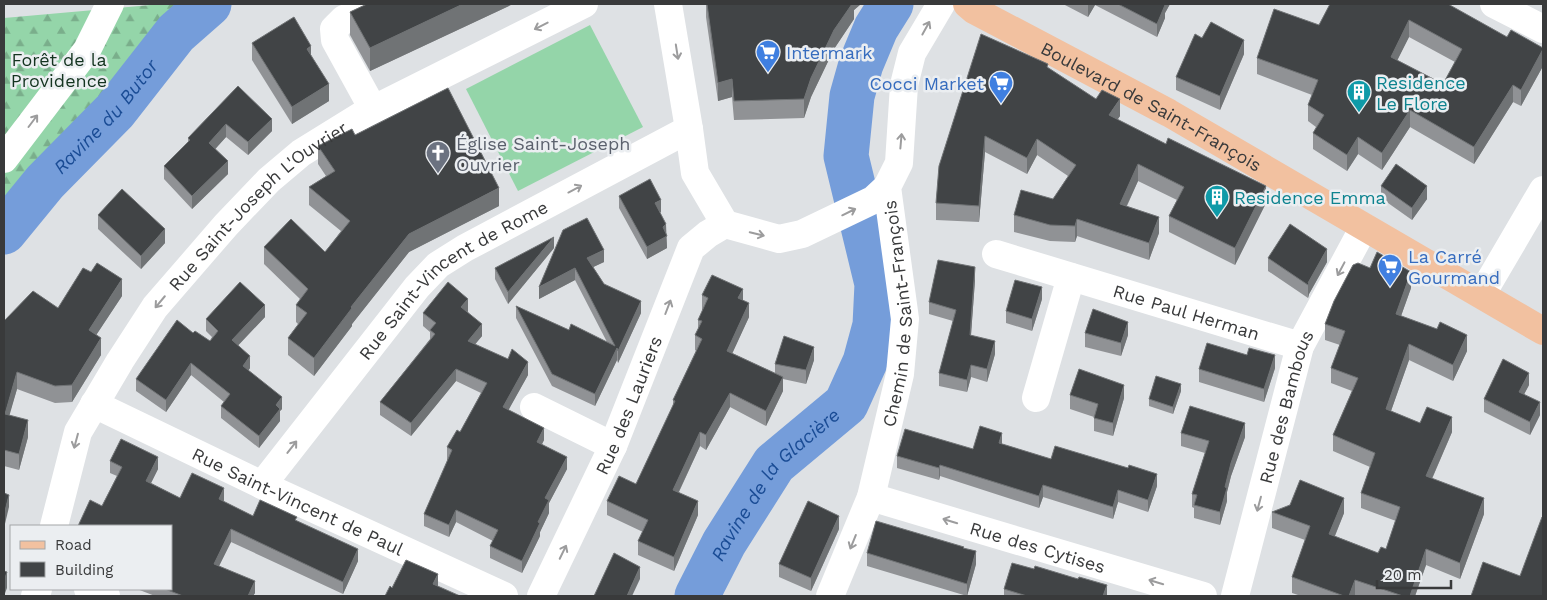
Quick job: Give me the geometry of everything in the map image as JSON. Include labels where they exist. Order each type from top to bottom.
[{"type":"main road","name":"Boulevard de Saint-François","points":[[967,4],[974,10],[1169,113],[1543,331]]},
{"type":"street","points":[[4,159],[87,50],[110,4]]},
{"type":"street","points":[[373,109],[335,40],[334,29],[344,19],[378,4]]},
{"type":"street","name":"Rue Saint-Joseph L'Ouvrier","points":[[54,525],[78,432],[94,404],[155,307],[226,225],[269,180],[301,153],[373,109],[584,4]]},
{"type":"street","points":[[668,4],[695,173],[725,224],[779,239],[802,234],[825,224],[880,193]]},
{"type":"street","name":"Chemin de Saint-François","points":[[830,596],[871,497],[900,374],[906,319],[880,193],[899,163],[904,85],[912,53],[941,4]]},
{"type":"street","points":[[1494,4],[1543,29]]},
{"type":"street","name":"Rue Saint-Vincent de Rome","points":[[262,485],[417,287],[438,265],[465,248],[689,129]]},
{"type":"street","points":[[1482,294],[1543,190]]},
{"type":"street","name":"Rue des Lauriers","points":[[542,596],[613,446],[691,248],[708,234],[725,224]]},
{"type":"street","name":"Rue des Bambous","points":[[1235,596],[1300,346],[1364,227]]},
{"type":"street","name":"Rue Paul Herman","points":[[996,254],[1300,346]]},
{"type":"street","points":[[1036,398],[1071,277]]},
{"type":"street","name":"Rue Saint-Vincent de Paul","points":[[94,404],[262,485],[504,596]]},
{"type":"street","points":[[534,407],[613,446]]},
{"type":"street","name":"Rue des Cytises","points":[[871,497],[1203,596]]},
{"type":"street","points":[[91,590],[106,596]]},
{"type":"green space","name":"Forêt de la Providence","points":[[162,4],[189,4],[4,218],[4,18]]},
{"type":"green space","points":[[590,25],[643,127],[518,191],[466,89]]},
{"type":"building","points":[[367,4],[463,4],[370,48],[350,12]]},
{"type":"building","name":"Intermark","points":[[707,4],[852,4],[834,30],[811,78],[804,99],[734,101],[732,79],[718,83]]},
{"type":"building","points":[[1118,4],[1163,4],[1165,5],[1157,24]]},
{"type":"building","points":[[1330,4],[1448,4],[1507,37],[1511,30],[1543,49],[1521,90],[1513,85],[1474,147],[1410,110],[1382,153],[1358,137],[1347,155],[1313,133],[1324,115],[1308,105],[1318,80],[1257,58],[1274,9],[1319,25]],"holes":[[[1409,20],[1462,49],[1443,84],[1391,57]]]},
{"type":"building","points":[[294,17],[311,46],[307,49],[329,84],[292,107],[252,43]]},
{"type":"building","points":[[1211,22],[1244,40],[1220,96],[1176,77],[1195,34],[1202,38]]},
{"type":"building","points":[[981,34],[1048,64],[1047,67],[1096,99],[1102,90],[1120,99],[1109,115],[1166,144],[1168,138],[1266,186],[1235,248],[1169,216],[1184,187],[1138,164],[1120,204],[1159,217],[1149,243],[1077,219],[1075,226],[1050,225],[1014,215],[1021,190],[1053,199],[1076,165],[1037,139],[1027,158],[985,136],[979,206],[936,203],[939,166]]},
{"type":"building","points":[[238,86],[272,119],[248,142],[226,124],[209,143],[228,161],[192,196],[164,166]]},
{"type":"building","points":[[448,88],[499,188],[409,234],[351,307],[314,358],[288,338],[307,313],[296,305],[308,289],[264,247],[291,219],[325,252],[350,221],[309,187],[335,171],[318,146],[352,129],[355,135]]},
{"type":"building","points":[[1396,164],[1427,186],[1412,208],[1381,186]]},
{"type":"building","points":[[650,179],[661,200],[655,203],[666,224],[663,227],[667,236],[647,247],[619,196]]},
{"type":"building","points":[[122,189],[165,229],[141,256],[98,215]]},
{"type":"building","points":[[587,218],[604,250],[587,258],[604,284],[641,301],[618,351],[617,348],[595,394],[552,374],[516,306],[569,330],[571,324],[615,346],[575,268],[539,287],[563,230]]},
{"type":"building","points":[[1290,224],[1327,249],[1308,285],[1268,258]]},
{"type":"building","points":[[554,237],[508,292],[495,268]]},
{"type":"building","points":[[1377,252],[1411,272],[1396,314],[1437,329],[1440,322],[1467,335],[1453,365],[1409,344],[1386,409],[1420,423],[1427,407],[1452,417],[1426,476],[1484,498],[1460,563],[1426,549],[1410,596],[1403,596],[1355,580],[1349,596],[1344,596],[1292,577],[1310,526],[1272,512],[1290,505],[1300,480],[1344,498],[1329,534],[1378,553],[1381,547],[1386,549],[1400,507],[1361,493],[1375,453],[1333,435],[1358,378],[1331,368],[1345,331],[1325,324],[1334,301],[1353,265],[1358,263],[1370,268]]},
{"type":"building","points":[[938,260],[975,267],[970,335],[995,341],[987,369],[971,365],[967,380],[939,373],[956,310],[929,302]]},
{"type":"building","points":[[97,263],[122,279],[89,330],[101,338],[72,385],[55,386],[17,372],[5,414],[28,420],[19,454],[4,450],[4,321],[33,291],[58,308],[83,268],[91,272]]},
{"type":"building","points":[[712,275],[743,289],[738,298],[749,303],[727,351],[783,377],[766,411],[730,393],[706,435],[700,432],[673,490],[698,501],[674,557],[638,541],[648,520],[607,501],[619,476],[636,484],[675,401],[673,400],[702,339],[695,335],[702,321],[698,320],[708,298],[702,295]]},
{"type":"building","points":[[1015,280],[1042,287],[1032,319],[1006,311]]},
{"type":"building","points":[[240,282],[265,305],[232,340],[250,356],[243,366],[282,397],[276,405],[280,409],[259,436],[221,406],[230,394],[191,363],[166,400],[136,379],[177,320],[193,333],[195,331],[210,341],[218,331],[206,319]]},
{"type":"building","points":[[448,282],[468,299],[461,307],[482,324],[468,341],[508,359],[512,349],[528,362],[503,407],[544,428],[537,442],[567,457],[545,498],[549,500],[522,561],[490,546],[498,530],[456,510],[449,525],[424,514],[452,450],[447,447],[457,430],[460,432],[487,383],[456,369],[411,423],[380,402],[435,334],[430,330],[436,323],[423,313]]},
{"type":"building","points":[[1093,309],[1128,322],[1121,343],[1085,333]]},
{"type":"building","points":[[784,336],[814,347],[806,370],[775,364]]},
{"type":"building","points":[[1207,343],[1247,355],[1249,348],[1275,355],[1264,389],[1199,369]]},
{"type":"building","points":[[1503,359],[1529,373],[1519,392],[1540,402],[1530,422],[1484,399]]},
{"type":"building","points":[[1079,369],[1124,385],[1113,423],[1094,418],[1098,404],[1070,395]]},
{"type":"building","points":[[1156,376],[1181,384],[1173,407],[1149,399]]},
{"type":"building","points":[[1190,406],[1245,423],[1231,463],[1225,487],[1227,488],[1220,512],[1194,505],[1197,495],[1192,494],[1209,441],[1181,433]]},
{"type":"building","points":[[980,426],[1002,433],[999,443],[1051,459],[1055,446],[1128,468],[1129,465],[1157,474],[1148,500],[1118,490],[1113,507],[1043,485],[1039,496],[940,465],[939,468],[897,456],[905,429],[973,449]]},
{"type":"building","points":[[121,439],[158,457],[146,481],[180,498],[192,473],[224,488],[219,499],[253,516],[260,500],[297,517],[295,520],[358,549],[343,582],[231,529],[214,564],[255,581],[248,596],[183,596],[168,590],[172,590],[172,525],[78,525],[90,500],[102,506],[122,467],[110,461]]},
{"type":"building","points":[[4,493],[9,495],[4,515]]},
{"type":"building","points":[[808,501],[839,516],[811,578],[779,564]]},
{"type":"building","points":[[1542,517],[1543,596],[1471,596],[1483,562],[1520,576]]},
{"type":"building","points":[[876,521],[976,551],[967,584],[867,553]]},
{"type":"building","points":[[614,553],[640,567],[627,596],[594,596]]},
{"type":"building","points":[[406,560],[438,574],[433,584],[460,596],[385,596],[390,586],[392,588]]},
{"type":"building","points":[[1012,563],[1034,569],[1035,566],[1078,579],[1079,577],[1107,585],[1103,596],[1027,596],[1004,589]]},
{"type":"waterway","name":"Ravine du Butor","points":[[4,232],[45,182],[115,111],[176,33],[209,4]]},
{"type":"waterway","name":"Ravine de la Glacière","points":[[697,596],[724,543],[774,464],[846,404],[865,362],[875,325],[877,284],[846,156],[852,96],[861,64],[876,28],[891,4]]},
{"type":"place","name":"Intermark","points":[[768,73]]},
{"type":"place","name":"Cocci Market","points":[[1001,104]]},
{"type":"place","name":"Residence Le Flore","points":[[1359,113]]},
{"type":"place","name":"Église Saint-Joseph Ouvrier","points":[[438,174]]},
{"type":"place","name":"Residence Emma","points":[[1217,218]]},
{"type":"place","name":"La Carré Gourmand","points":[[1390,287]]}]
